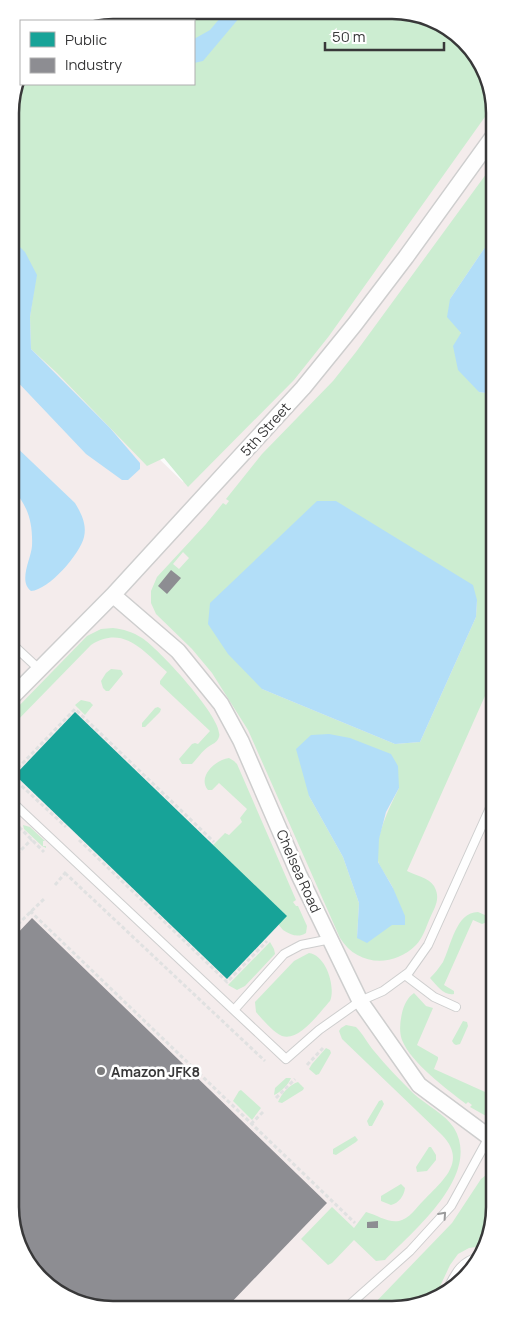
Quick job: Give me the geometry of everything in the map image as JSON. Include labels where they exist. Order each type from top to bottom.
[{"type":"street","name":"5th Street","points":[[19,690],[113,594],[303,388],[395,272],[486,146]]},
{"type":"street","name":"Chelsea Road","points":[[113,594],[178,651],[220,704],[241,740],[299,875],[360,1001],[419,1085],[486,1134]]},
{"type":"lane","points":[[19,651],[38,669]]},
{"type":"lane","points":[[19,809],[286,1059],[319,1030],[360,1001],[383,991],[409,972],[428,944],[486,817]]},
{"type":"lane","points":[[234,1010],[284,954],[301,945],[331,939]]},
{"type":"lane","points":[[406,975],[434,997],[456,1007]]},
{"type":"lane","points":[[354,1301],[410,1251],[451,1206],[486,1148]]},
{"type":"lane","points":[[453,1279],[458,1269],[471,1259]]},
{"type":"path","points":[[19,767],[75,708],[214,842]]},
{"type":"path","points":[[19,783],[66,827]]},
{"type":"path","points":[[19,827],[44,852]]},
{"type":"path","points":[[19,852],[32,839]]},
{"type":"path","points":[[79,840],[227,982],[267,942]]},
{"type":"path","points":[[55,885],[70,867]]},
{"type":"path","points":[[65,873],[265,1061]]},
{"type":"path","points":[[19,922],[44,899]]},
{"type":"path","points":[[30,911],[355,1223]]},
{"type":"path","points":[[307,1065],[323,1048]]},
{"type":"path","points":[[276,1098],[294,1079]]},
{"type":"path","points":[[251,1124],[264,1111]]},
{"type":"shaded area","points":[[475,69],[483,88],[486,112],[486,1214],[479,1244],[467,1265],[445,1285],[434,1292],[417,1298],[393,1301],[112,1301],[94,1299],[71,1292],[46,1274],[31,1254],[22,1232],[19,1208],[19,209],[75,263],[46,349],[183,482]]},
{"type":"green space","points":[[399,19],[423,24],[445,35],[467,55],[479,76],[483,88],[486,115],[329,336],[294,380],[188,487],[164,458],[147,466],[57,373],[31,349],[30,317],[36,275],[19,250],[19,106],[23,85],[195,85],[195,20],[100,20]]},
{"type":"green space","points":[[486,174],[486,246],[450,299],[479,392],[486,393],[486,694],[407,871],[432,883],[437,895],[435,906],[416,945],[397,958],[376,961],[365,959],[356,954],[340,938],[248,730],[212,673],[192,649],[156,614],[151,603],[151,591],[157,577],[223,503],[226,505],[229,501],[226,499],[262,454],[333,381]],"holes":[[[183,552],[189,558],[179,569],[173,564]],[[477,600],[476,617],[420,742],[395,744],[262,689]],[[399,788],[383,825],[377,846],[379,864],[393,888],[357,938],[359,903],[343,857],[309,796]]]},
{"type":"green space","points":[[113,628],[132,632],[150,644],[189,685],[212,716],[218,728],[219,737],[192,764],[182,764],[179,759],[192,744],[198,744],[210,731],[160,684],[160,681],[167,672],[142,649],[123,639],[103,639],[91,645],[19,719],[19,706],[87,636],[101,629]]},
{"type":"green space","points":[[111,669],[121,670],[123,674],[109,691],[106,691],[101,681]]},
{"type":"green space","points":[[81,700],[90,702],[93,705],[85,715],[75,705]]},
{"type":"green space","points":[[158,707],[161,709],[160,712],[145,727],[142,727],[142,723]]},
{"type":"green space","points":[[229,758],[237,764],[296,900],[293,902],[298,906],[307,926],[306,933],[303,935],[294,935],[283,930],[213,845],[225,833],[229,835],[242,822],[240,818],[247,809],[219,783],[212,790],[208,790],[205,785],[206,775],[209,770],[218,762]]},
{"type":"green space","points":[[23,825],[30,827],[45,841],[43,841],[43,846],[46,846],[46,848],[42,846],[24,829]]},
{"type":"green space","points":[[478,912],[486,916],[486,922],[482,924],[473,920],[444,985],[454,991],[454,994],[450,994],[441,990],[430,978],[443,962],[459,924],[471,913]]},
{"type":"green space","points":[[270,942],[275,954],[245,986],[237,990],[228,985]]},
{"type":"green space","points":[[309,953],[315,955],[325,965],[332,988],[332,995],[330,1001],[309,1025],[295,1035],[289,1037],[282,1036],[272,1029],[256,1012],[255,1002],[294,961]]},
{"type":"green space","points":[[414,993],[426,1006],[433,1008],[417,1045],[438,1057],[434,1069],[486,1092],[486,1116],[470,1107],[472,1105],[468,1102],[466,1104],[440,1083],[413,1058],[407,1049],[402,1040],[400,1030],[402,1013],[409,997]]},
{"type":"green space","points":[[463,1021],[467,1022],[468,1026],[460,1044],[456,1045],[452,1041]]},
{"type":"green space","points":[[346,1025],[356,1027],[379,1057],[403,1083],[450,1123],[454,1128],[460,1146],[459,1164],[452,1183],[441,1200],[385,1260],[376,1261],[354,1240],[328,1265],[301,1239],[332,1207],[354,1228],[366,1212],[391,1221],[403,1220],[438,1186],[449,1171],[453,1154],[442,1135],[342,1039],[339,1031]]},
{"type":"green space","points":[[326,1048],[331,1053],[319,1074],[316,1075],[309,1069]]},
{"type":"green space","points":[[286,1078],[291,1078],[284,1088],[274,1095],[275,1088]]},
{"type":"green space","points":[[298,1082],[304,1088],[303,1090],[282,1103],[278,1102],[286,1090]]},
{"type":"green space","points":[[241,1090],[261,1108],[252,1120],[233,1101]]},
{"type":"green space","points":[[382,1100],[384,1104],[372,1126],[369,1126],[367,1121],[379,1101]]},
{"type":"green space","points":[[355,1136],[358,1140],[356,1142],[336,1155],[333,1154],[333,1149]]},
{"type":"green space","points":[[429,1147],[431,1147],[436,1155],[436,1160],[427,1171],[417,1172],[416,1167]]},
{"type":"green space","points":[[486,1175],[486,1214],[483,1232],[478,1247],[469,1248],[458,1254],[450,1265],[439,1289],[434,1292],[405,1300],[377,1301],[452,1223],[481,1179]]},
{"type":"green space","points":[[401,1184],[405,1188],[404,1194],[399,1201],[391,1205],[381,1201],[381,1196]]},
{"type":"water","points":[[106,19],[151,20],[100,20]]},
{"type":"water","points":[[219,19],[238,19],[203,61],[195,63],[195,38],[210,30]]},
{"type":"water","points":[[19,246],[25,252],[37,275],[30,317],[31,349],[110,428],[140,463],[140,469],[128,480],[122,480],[86,454],[19,383]]},
{"type":"water","points":[[486,246],[486,393],[479,392],[458,370],[453,346],[461,333],[447,317],[450,299]]},
{"type":"water","points":[[19,450],[75,503],[85,528],[84,537],[77,552],[63,570],[46,585],[31,591],[27,587],[25,576],[32,546],[32,529],[19,497]]},
{"type":"water","points":[[317,501],[336,501],[473,585],[477,600],[476,617],[420,742],[395,744],[262,689],[228,654],[208,624],[210,603]]},
{"type":"water","points":[[329,734],[350,738],[391,754],[398,766],[399,788],[386,812],[379,839],[378,862],[393,888],[405,916],[405,925],[392,925],[367,943],[357,938],[359,903],[343,857],[309,796],[296,749],[311,735]]},
{"type":"building: Public","points":[[75,712],[287,916],[227,979],[19,779],[19,771]]},
{"type":"building: Industry","points":[[171,570],[181,578],[167,594],[158,586]]},
{"type":"building: Industry","name":"Amazon JFK8","points":[[32,918],[327,1203],[233,1301],[112,1301],[94,1299],[71,1292],[55,1282],[38,1265],[31,1254],[22,1232],[19,1208],[19,932]]},
{"type":"building: Industry","points":[[378,1221],[378,1228],[367,1228],[367,1222]]},
{"type":"place","name":"Amazon JFK8","points":[[101,1071]]}]
